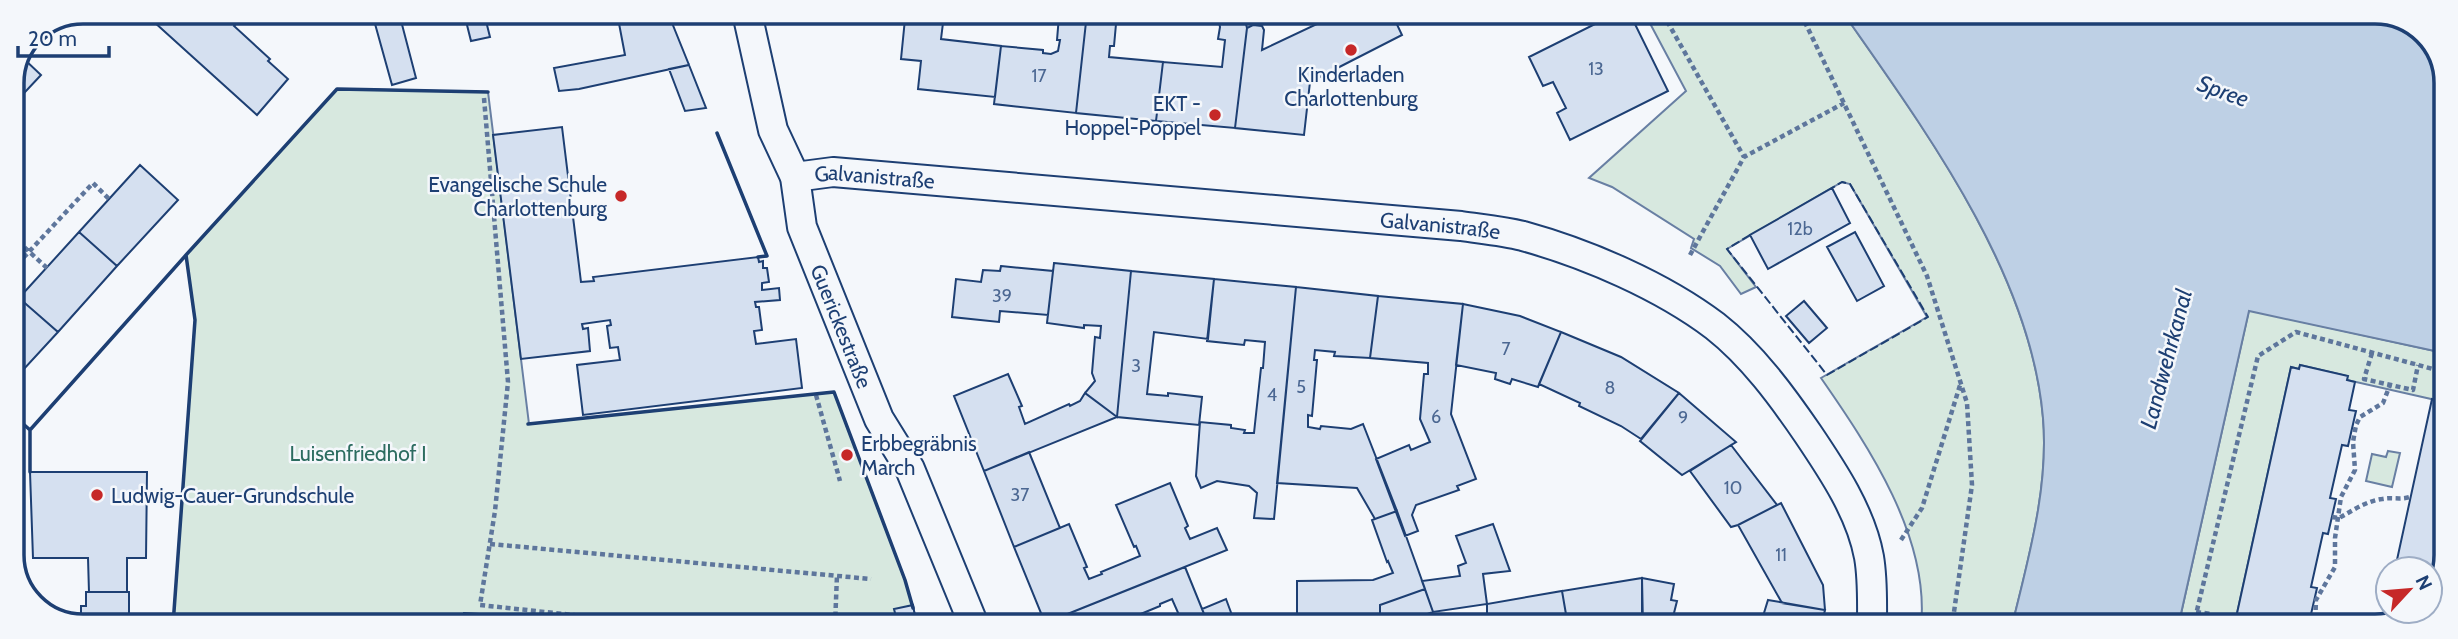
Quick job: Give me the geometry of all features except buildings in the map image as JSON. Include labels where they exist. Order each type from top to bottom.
[{"type":"street","name":"Guerickestraße","points":[[749,24],[770,118],[795,177],[802,227],[879,419],[910,469],[970,614]]},
{"type":"street","name":"Galvanistraße","points":[[795,177],[833,172],[1461,226],[1522,236],[1583,256],[1657,290],[1715,327],[1746,356],[1782,397],[1816,445],[1857,519],[1869,556],[1872,614]]},
{"type":"path","points":[[1669,24],[1744,157]]},
{"type":"path","points":[[1806,24],[1927,276],[1967,403],[1972,485],[1954,614]]},
{"type":"path","points":[[484,98],[508,382],[490,544],[480,605],[564,614]]},
{"type":"path","points":[[1690,255],[1744,157],[1843,103]]},
{"type":"path","points":[[24,258],[93,183],[109,199]]},
{"type":"path","points":[[24,247],[47,268]]},
{"type":"path","points":[[2211,614],[2196,612],[2258,356],[2296,332],[2434,369]]},
{"type":"path","points":[[2372,353],[2364,379],[2413,390],[2418,365]]},
{"type":"path","points":[[1901,540],[1922,508],[1961,382]]},
{"type":"path","points":[[2314,614],[2316,600],[2335,567],[2335,537],[2341,497],[2355,470],[2352,438],[2360,417],[2383,403],[2390,385]]},
{"type":"path","points":[[816,395],[840,481]]},
{"type":"path","points":[[2332,517],[2339,518],[2376,500],[2410,497]]},
{"type":"path","points":[[490,544],[871,579]]},
{"type":"path","points":[[835,614],[837,575]]},
{"type":"green space","points":[[1650,24],[1851,24],[1939,154],[1996,257],[2018,310],[2034,364],[2043,418],[2040,497],[2015,614],[1921,614],[1916,560],[1906,527],[1876,464],[1821,378],[1927,317],[1850,184],[1842,182],[1727,249],[1756,287],[1741,294],[1720,266],[1691,248],[1694,239],[1612,187],[1589,178],[1686,91]]},
{"type":"green space","name":"Luisenfriedhof I","points":[[337,89],[488,92],[529,424],[834,392],[905,580],[915,614],[174,614],[195,320],[186,255]]},
{"type":"green space","points":[[2249,310],[2434,351],[2434,400],[2347,380],[2347,376],[2300,365],[2299,369],[2291,367],[2237,614],[2181,614]]},
{"type":"green space","points":[[2388,451],[2400,453],[2392,487],[2366,481],[2372,454],[2386,457]]},
{"type":"water","points":[[1851,24],[2374,24],[2404,32],[2426,54],[2433,80],[2434,351],[2249,311],[2181,614],[2015,614],[2036,523],[2043,471],[2043,418],[2034,364],[2018,310],[1996,257],[1969,205],[1908,106]]},
{"type":"fence","points":[[1750,235],[1727,249],[1827,375],[1928,317],[1850,184],[1842,182],[1832,188]]},
{"type":"wall","points":[[174,614],[195,320],[186,255],[337,89],[488,92]]},
{"type":"wall","points":[[717,133],[767,256],[758,257]]},
{"type":"wall","points":[[30,430],[186,255]]},
{"type":"wall","points":[[528,424],[834,392],[905,580],[913,608]]},
{"type":"wall","points":[[25,425],[30,430],[30,472]]},
{"type":"place","name":"Kinderladen Charlottenburg","points":[[1351,50]]},
{"type":"place","name":"EKT - Hoppel-Poppel","points":[[1215,115]]},
{"type":"place","name":"Evangelische Schule Charlottenburg","points":[[621,196]]},
{"type":"place","name":"Erbbegräbnis March","points":[[847,455]]},
{"type":"place","name":"Ludwig-Cauer-Grundschule","points":[[97,495]]},
{"type":"water label","name":"Spree","points":[[2223,91]]},
{"type":"water label","name":"Landwehrkanal","points":[[2166,359]]}]
